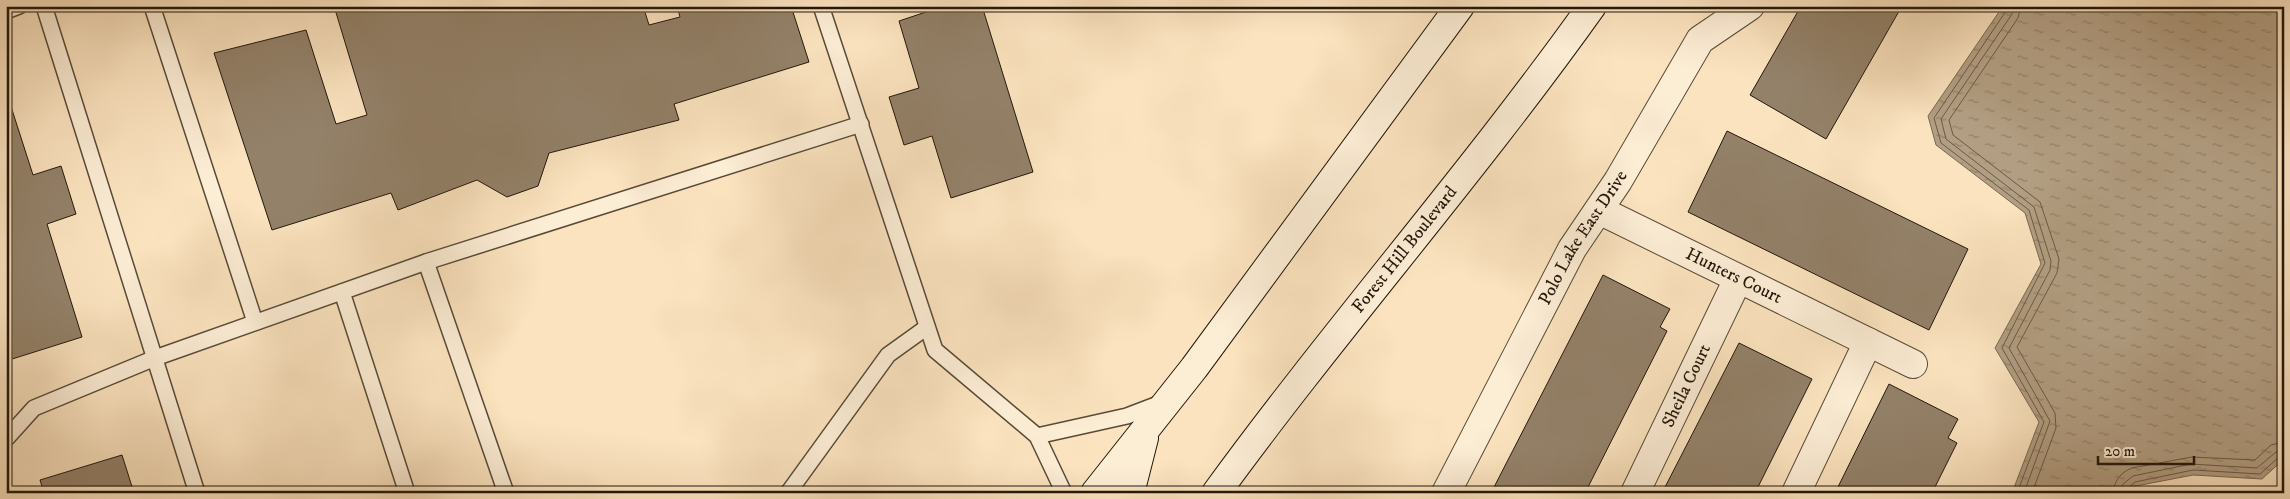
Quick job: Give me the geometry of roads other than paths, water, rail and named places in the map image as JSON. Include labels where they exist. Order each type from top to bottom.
[{"type":"street","points":[[1095,493],[1169,400],[1460,6]]},
{"type":"street","name":"Forest Hill Boulevard","points":[[1216,493],[1264,427],[1546,71],[1592,6]]},
{"type":"street","name":"Polo Lake East Drive","points":[[1446,493],[1572,249],[1618,181],[1700,40],[1750,6]]},
{"type":"street","name":"Hunters Court","points":[[1599,210],[1913,364]]},
{"type":"street","name":"Sheila Court","points":[[1635,493],[1738,278]]},
{"type":"street","points":[[1796,493],[1868,342]]},
{"type":"street","points":[[1130,493],[1146,430]]},
{"type":"lane","points":[[6,11],[19,6]]},
{"type":"lane","points":[[44,6],[197,493]]},
{"type":"lane","points":[[152,6],[255,322]]},
{"type":"lane","points":[[821,6],[935,350],[1037,436],[1064,493]]},
{"type":"lane","points":[[6,438],[34,408],[156,358],[426,262],[861,124]]},
{"type":"lane","points":[[426,262],[506,493]]},
{"type":"lane","points":[[342,292],[406,493]]},
{"type":"lane","points":[[788,493],[888,355],[927,327]]},
{"type":"lane","points":[[1037,436],[1127,416],[1169,400]]},
{"type":"water","points":[[2003,6],[2284,6],[2284,459],[2262,479],[2193,475],[2136,486],[2130,493],[2012,493],[2039,422],[1995,348],[2041,264],[2025,213],[1936,145],[1928,116]]}]
